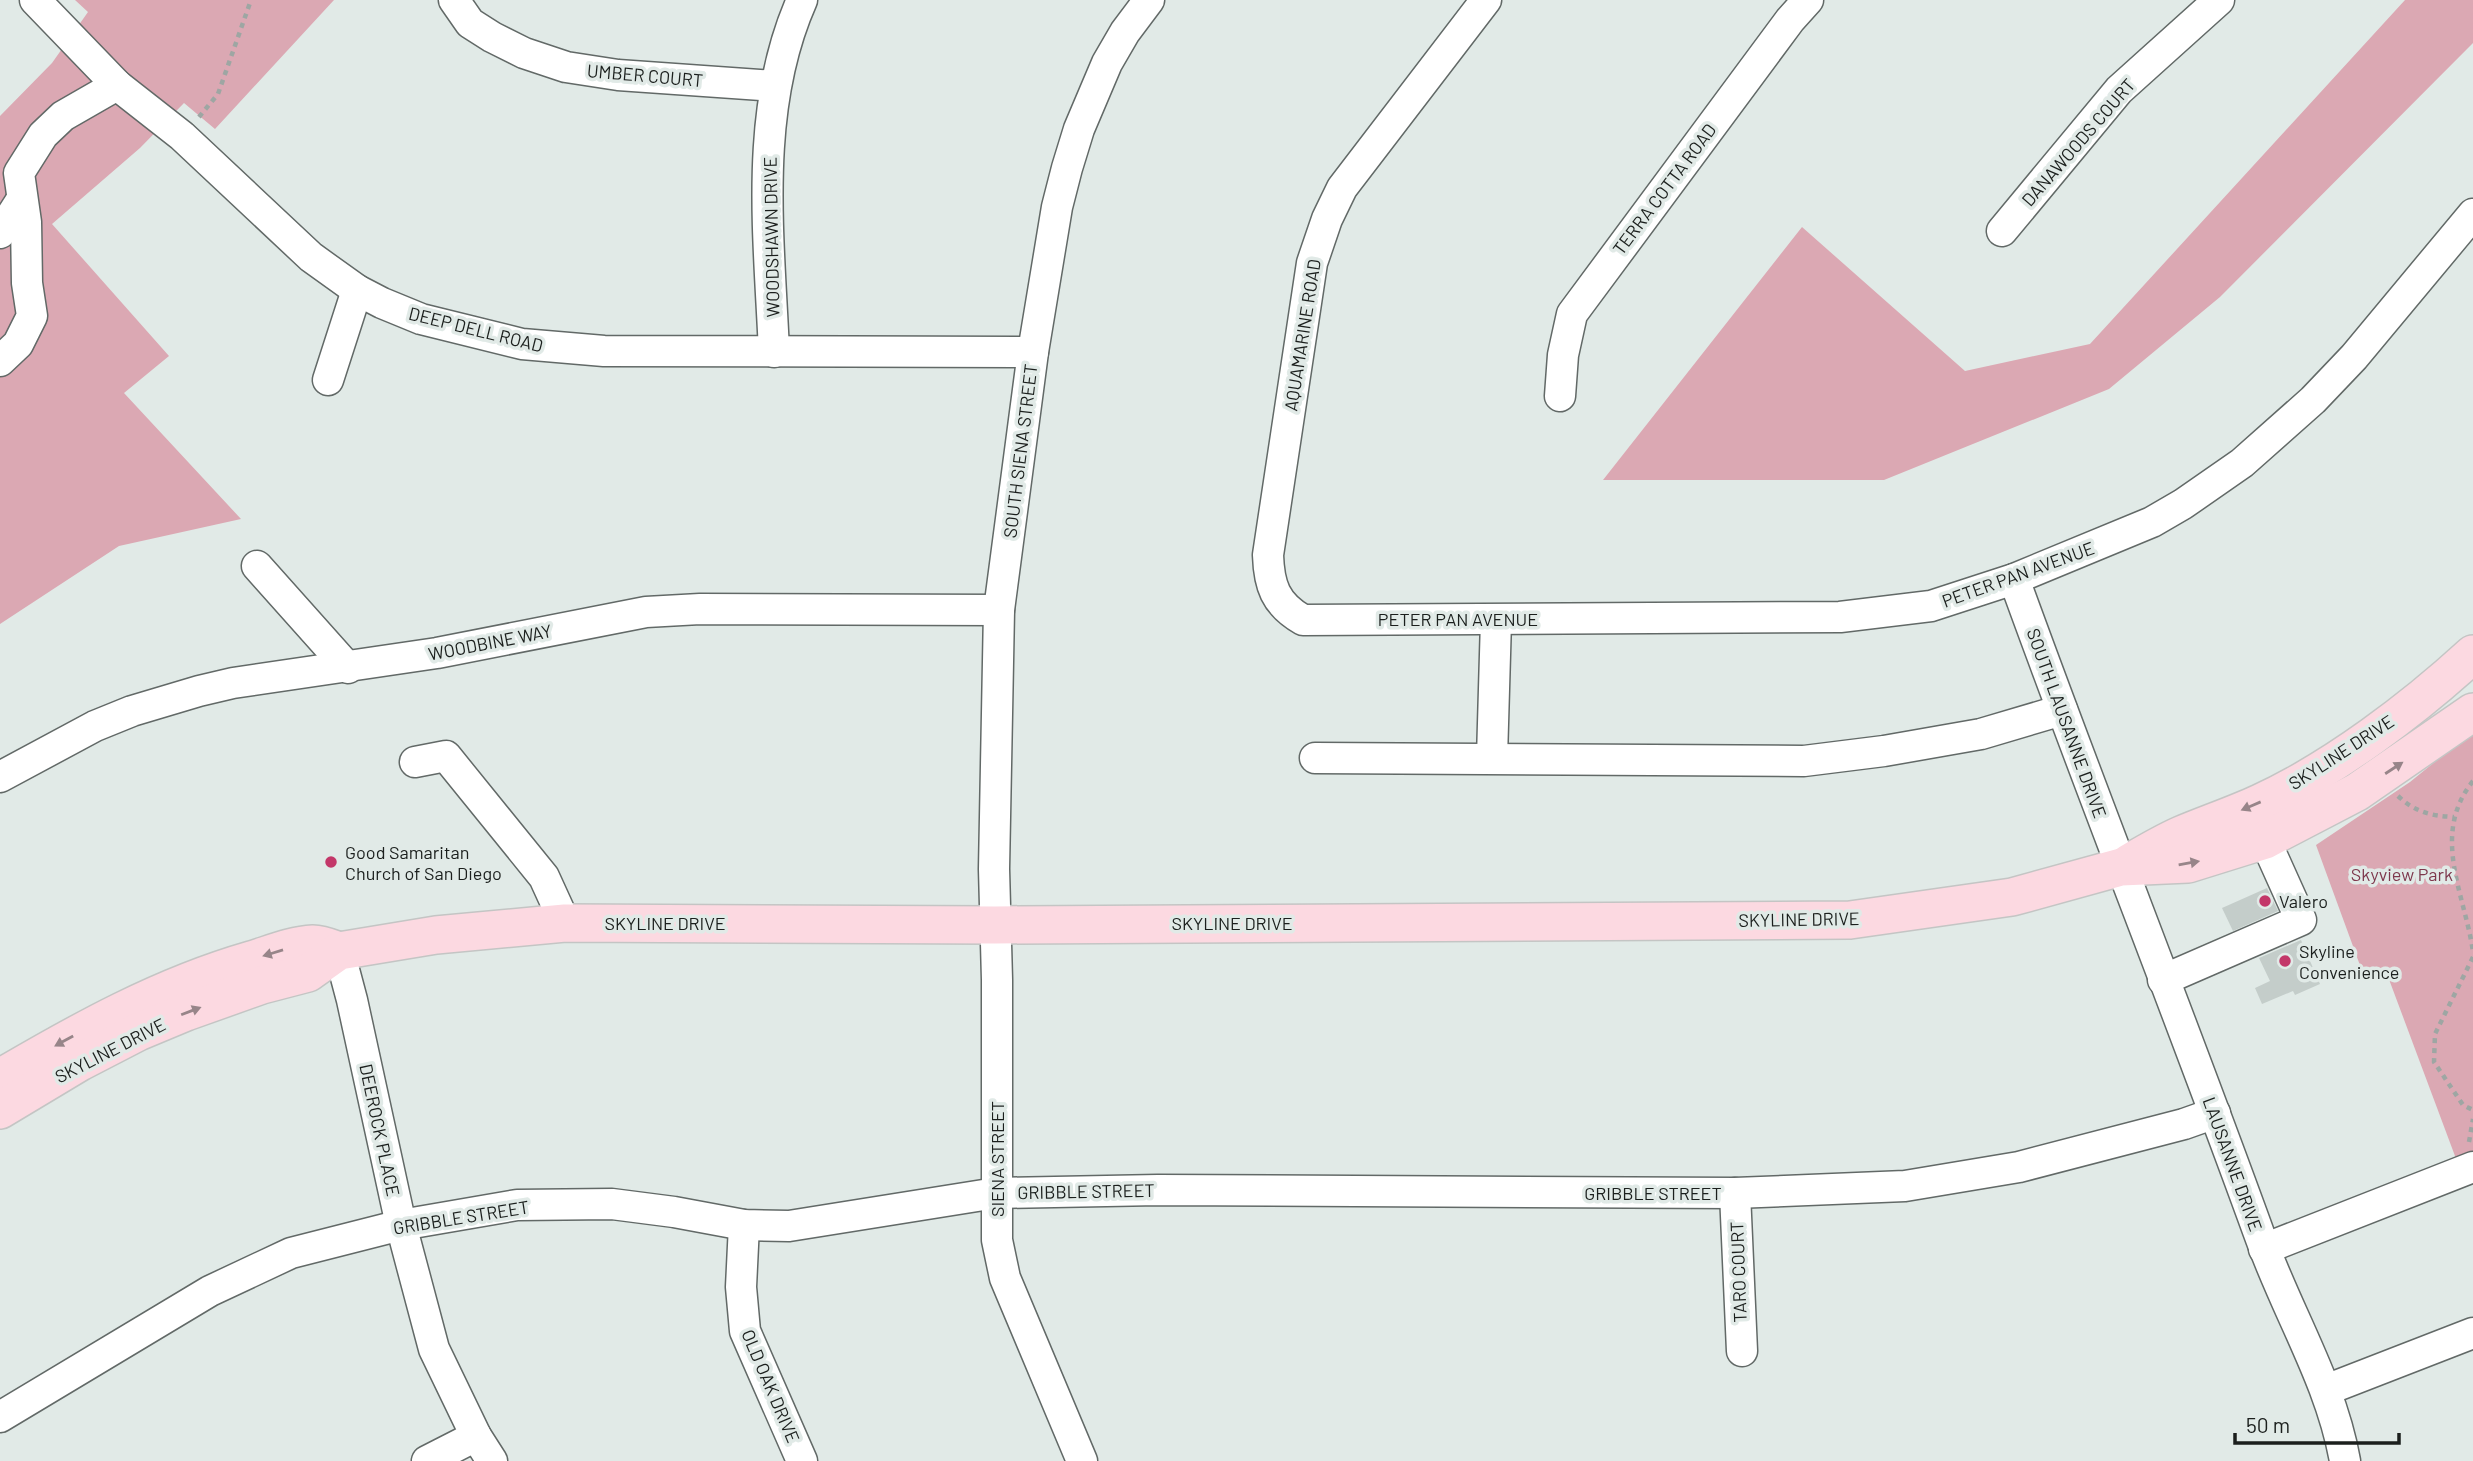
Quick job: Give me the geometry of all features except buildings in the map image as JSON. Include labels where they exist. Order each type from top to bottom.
[{"type":"main road","name":"SKYLINE DRIVE","points":[[2121,867],[2178,836],[2261,802],[2311,774],[2361,743],[2473,654]]},
{"type":"main road","name":"SKYLINE DRIVE","points":[[0,1110],[80,1062],[138,1032],[229,997],[308,973],[339,951],[436,935],[565,923],[995,925],[1850,920],[2012,897],[2121,867],[2188,864],[2265,840],[2357,792],[2473,712]]},
{"type":"main road","name":"SKYLINE DRIVE","points":[[0,1078],[64,1040],[127,1008],[232,965],[290,948],[316,944],[339,951]]},
{"type":"street","name":"DEEP DELL ROAD","points":[[35,0],[117,85],[182,136],[311,257],[357,290],[421,319],[522,344],[604,351],[1033,352]]},
{"type":"street","name":"UMBER COURT","points":[[454,0],[470,23],[492,37],[524,53],[566,67],[618,75],[775,86]]},
{"type":"street","name":"WOODSHAWN DRIVE","points":[[774,352],[767,177],[775,86],[802,0]]},
{"type":"street","name":"SOUTH SIENA STREET","points":[[995,925],[999,610],[1033,352],[1057,206],[1079,129],[1107,64],[1125,32],[1149,0]]},
{"type":"street","name":"AQUAMARINE ROAD","points":[[1268,555],[1312,263],[1327,219],[1342,188],[1486,0]]},
{"type":"street","name":"TERRA COTTA ROAD","points":[[1560,396],[1563,355],[1572,314],[1790,20],[1808,0]]},
{"type":"street","name":"DANAWOODS COURT","points":[[2003,231],[2119,90],[2219,0]]},
{"type":"street","points":[[0,361],[18,344],[32,316],[27,283],[26,222],[19,173],[43,135],[63,116],[117,85]]},
{"type":"street","points":[[0,233],[22,199]]},
{"type":"street","name":"PETER PAN AVENUE","points":[[1268,555],[1269,581],[1287,611],[1303,620],[1866,615],[1931,606],[2014,579],[2152,522],[2242,463],[2314,400],[2354,357],[2473,214]]},
{"type":"street","points":[[328,380],[357,290]]},
{"type":"street","points":[[257,566],[348,668]]},
{"type":"street","name":"SOUTH LAUSANNE DRIVE","points":[[2014,579],[2121,867]]},
{"type":"street","name":"WOODBINE WAY","points":[[0,777],[96,726],[165,700],[233,683],[437,653],[646,612],[700,609],[999,610]]},
{"type":"street","points":[[1492,758],[1496,620]]},
{"type":"street","points":[[1315,758],[1804,761],[1884,751],[1981,734],[2062,710]]},
{"type":"street","points":[[415,762],[446,757],[544,877],[565,923]]},
{"type":"street","points":[[2163,980],[2301,920],[2265,840]]},
{"type":"street","name":"LAUSANNE DRIVE","points":[[2121,867],[2264,1249],[2326,1390],[2341,1435],[2345,1461]]},
{"type":"street","name":"SIENA STREET","points":[[995,925],[997,1240],[1005,1278],[1082,1461]]},
{"type":"street","name":"DEEROCK PLACE","points":[[339,951],[401,1225],[433,1349],[476,1436],[492,1461]]},
{"type":"street","name":"GRIBBLE STREET","points":[[0,1416],[210,1291],[291,1254],[401,1225],[517,1205],[612,1204],[744,1225],[789,1226],[996,1193],[1178,1190],[1735,1194],[1905,1186],[2019,1167],[2215,1114]]},
{"type":"street","points":[[2264,1249],[2473,1167]]},
{"type":"street","name":"TARO COURT","points":[[1735,1194],[1742,1351]]},
{"type":"street","name":"OLD OAK DRIVE","points":[[744,1225],[741,1287],[745,1331],[802,1461]]},
{"type":"street","points":[[2326,1390],[2473,1333]]},
{"type":"street","points":[[428,1461],[476,1436]]},
{"type":"path","points":[[182,136],[218,93],[251,0]]},
{"type":"path","points":[[2473,781],[2454,817],[2453,869],[2469,921],[2473,951]]},
{"type":"path","points":[[2396,794],[2411,807],[2432,816],[2454,817]]},
{"type":"path","points":[[2473,957],[2435,1034],[2434,1062],[2463,1105],[2473,1110]]},
{"type":"path","points":[[2473,1119],[2469,1142],[2473,1154]]},
{"type":"green space","points":[[75,0],[334,0],[215,129],[184,103],[140,148],[52,224],[169,356],[124,393],[241,519],[119,546],[0,624],[0,116],[52,63],[88,12]]},
{"type":"green space","points":[[2405,0],[2473,0],[2473,43],[2220,297],[2109,389],[1884,480],[1603,480],[1802,227],[1965,371],[2090,344]]},
{"type":"green space","name":"Skyview Park","points":[[2473,731],[2473,1158],[2458,1164],[2387,974],[2365,979],[2316,845],[2410,782]]},
{"type":"place","name":"Good Samaritan Church of San Diego","points":[[331,862]]},
{"type":"place","name":"Valero","points":[[2265,901]]},
{"type":"place","name":"Skyline Convenience","points":[[2285,961]]}]
